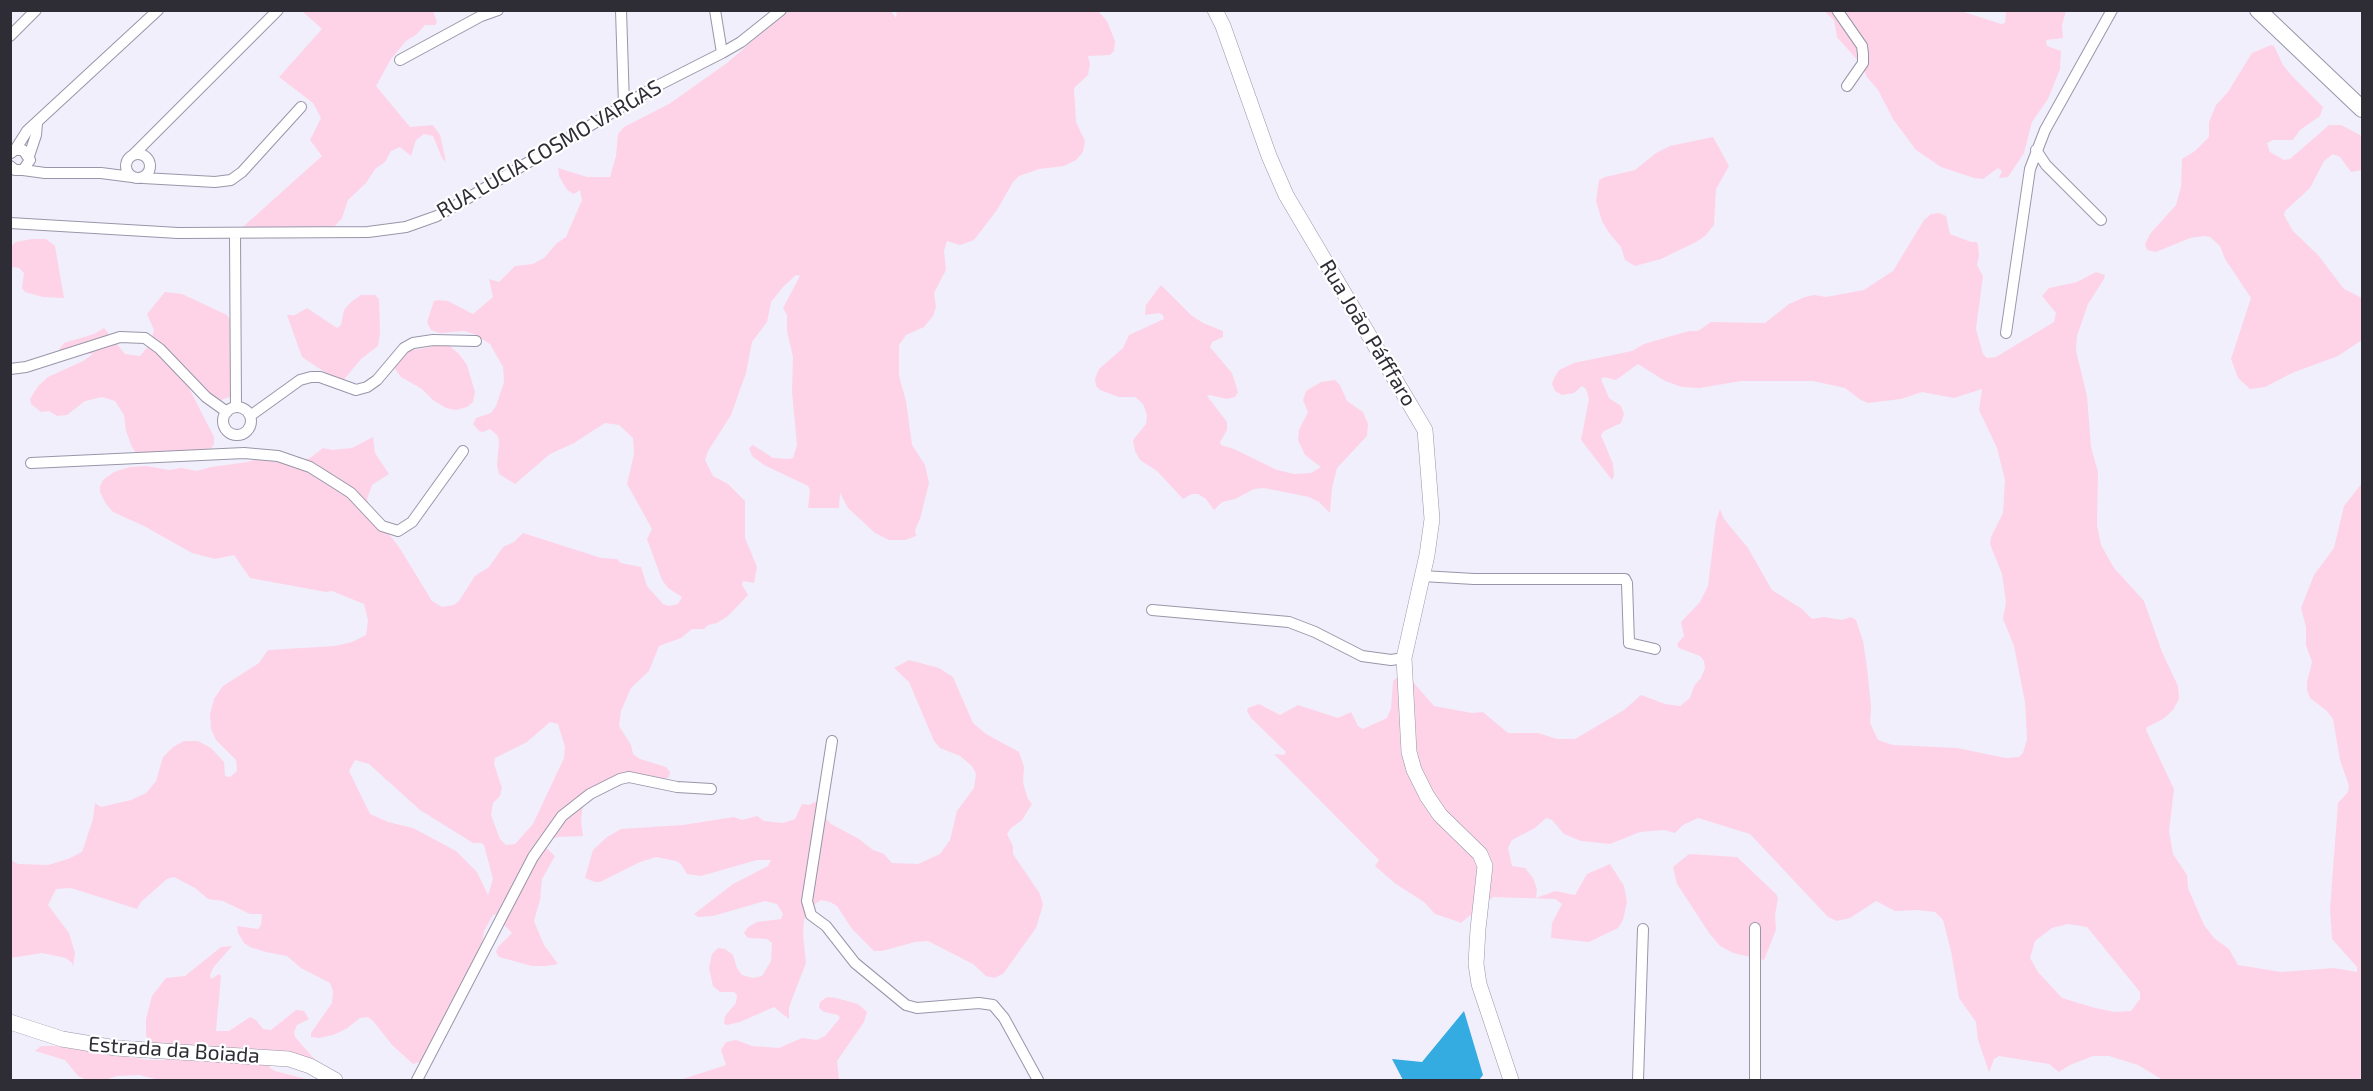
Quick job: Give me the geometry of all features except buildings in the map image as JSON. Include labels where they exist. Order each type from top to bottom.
[{"type":"main road","points":[[2258,10],[2362,109]]},
{"type":"street","points":[[10,36],[36,10]]},
{"type":"street","points":[[13,152],[27,131],[158,10]]},
{"type":"street","points":[[101,173],[130,158],[278,10]]},
{"type":"street","points":[[400,60],[481,16],[498,10]]},
{"type":"street","points":[[621,10],[624,105]]},
{"type":"street","points":[[716,10],[722,53]]},
{"type":"street","name":"RUA LUCIA COSMO VARGAS","points":[[10,223],[139,232],[235,234],[368,232],[406,227],[453,207],[624,105],[722,53],[741,42],[781,10]]},
{"type":"street","name":"Rua João Páfffaro","points":[[1215,10],[1223,26],[1269,156],[1286,195],[1425,430],[1432,519],[1427,555],[1404,665],[1409,752],[1414,770],[1427,796],[1440,815],[1480,854],[1485,866],[1476,964],[1479,984],[1511,1080]]},
{"type":"street","points":[[1837,10],[1862,46],[1863,63],[1847,87]]},
{"type":"street","points":[[2006,333],[2024,198],[2036,150],[2087,51],[2112,10]]},
{"type":"street","points":[[14,168],[64,174],[101,173],[215,182],[231,180],[242,172],[301,107]]},
{"type":"street","points":[[14,168],[29,158],[37,123]]},
{"type":"street","points":[[137,177],[149,172],[148,161],[156,133]]},
{"type":"street","points":[[13,152],[23,150],[29,158],[64,174]]},
{"type":"street","points":[[2036,150],[2046,165],[2101,220]]},
{"type":"street","points":[[130,158],[148,161],[177,178]]},
{"type":"street","points":[[130,158],[126,170],[137,177]]},
{"type":"street","points":[[10,369],[27,367],[120,337],[145,338],[160,349],[206,397],[231,410],[244,409],[251,420],[248,429],[240,434],[227,429],[224,421],[231,410],[235,234]]},
{"type":"street","points":[[250,416],[300,380],[320,377],[356,390],[367,387],[377,380],[404,348],[412,343],[432,340],[476,341]]},
{"type":"street","points":[[240,434],[244,453]]},
{"type":"street","points":[[31,463],[244,453],[278,456],[310,467],[351,493],[382,526],[398,531],[412,522],[463,451]]},
{"type":"street","points":[[1422,576],[1474,579],[1625,579],[1629,643],[1655,649]]},
{"type":"street","points":[[1152,610],[1289,622],[1308,628],[1362,656],[1391,660],[1404,665]]},
{"type":"street","points":[[832,741],[807,901],[811,915],[826,926],[855,963],[906,1005],[917,1008],[979,1003],[993,1005],[1004,1018],[1038,1080]]},
{"type":"street","points":[[417,1080],[533,857],[562,816],[590,794],[629,777],[677,787],[711,789]]},
{"type":"street","points":[[1755,928],[1755,1080]]},
{"type":"street","points":[[1638,1080],[1643,929]]},
{"type":"street","name":"Estrada da Boiada","points":[[10,1022],[62,1039],[116,1048],[289,1059],[310,1066],[335,1080]]},
{"type":"shaded area","points":[[897,10],[1098,11],[1107,21],[1115,41],[1114,51],[1110,55],[1088,56],[1090,64],[1088,75],[1074,88],[1076,122],[1085,141],[1083,152],[1076,160],[1064,166],[1039,169],[1019,176],[974,240],[960,245],[947,241],[944,251],[946,270],[934,293],[936,307],[933,316],[924,327],[906,335],[899,345],[899,376],[906,401],[912,445],[925,465],[929,483],[915,530],[916,536],[905,540],[889,540],[875,533],[848,508],[840,493],[839,508],[808,508],[810,490],[808,486],[764,465],[752,456],[749,448],[753,445],[773,458],[793,458],[797,445],[792,392],[793,357],[787,331],[787,315],[783,308],[800,276],[796,275],[771,302],[767,322],[752,342],[746,373],[731,415],[708,451],[705,460],[713,476],[728,484],[745,501],[745,538],[757,567],[754,583],[743,581],[742,585],[748,595],[728,616],[704,629],[692,629],[681,638],[659,646],[649,671],[631,688],[621,711],[619,726],[631,745],[633,754],[640,759],[666,767],[670,772],[669,777],[661,781],[618,780],[583,805],[581,821],[583,836],[558,837],[546,840],[543,845],[555,856],[542,879],[540,900],[534,921],[544,945],[558,964],[532,966],[499,957],[496,952],[498,947],[512,933],[504,925],[502,914],[493,915],[484,931],[480,956],[426,1060],[413,1064],[392,1045],[368,1017],[360,1018],[346,1029],[333,1035],[311,1037],[311,1033],[332,1003],[333,991],[330,983],[301,968],[287,956],[266,952],[244,943],[237,926],[258,929],[261,925],[262,914],[250,914],[223,901],[208,899],[195,888],[174,877],[167,879],[141,902],[137,909],[71,888],[56,889],[48,905],[69,933],[75,953],[73,967],[66,958],[42,953],[11,958],[11,860],[18,864],[48,865],[82,852],[93,819],[95,803],[101,807],[131,800],[146,793],[156,781],[163,757],[173,747],[184,741],[198,741],[211,748],[224,762],[225,776],[230,777],[237,771],[236,760],[216,740],[211,729],[210,714],[214,699],[223,686],[259,663],[268,650],[335,646],[352,642],[366,635],[368,620],[364,604],[332,591],[326,592],[250,578],[234,555],[215,559],[192,553],[144,526],[113,512],[100,492],[103,480],[114,472],[130,467],[147,466],[169,470],[181,468],[197,471],[263,457],[294,463],[310,458],[323,448],[332,450],[352,448],[373,437],[375,453],[389,474],[372,485],[367,499],[372,513],[399,547],[432,601],[442,607],[454,605],[459,601],[475,576],[489,567],[503,547],[514,542],[523,533],[601,558],[617,559],[621,563],[641,567],[647,586],[663,604],[669,606],[678,604],[682,597],[668,588],[662,580],[647,539],[652,529],[627,484],[634,454],[633,438],[619,425],[605,423],[574,443],[550,454],[515,484],[499,474],[498,436],[490,429],[479,431],[473,424],[476,418],[491,413],[496,406],[504,382],[503,367],[490,344],[474,334],[464,331],[440,333],[431,330],[427,322],[434,301],[448,301],[473,314],[493,297],[489,279],[499,282],[515,266],[533,264],[544,258],[557,243],[566,237],[582,200],[580,190],[574,194],[567,190],[559,176],[558,168],[587,177],[610,177],[616,156],[618,134],[624,127],[669,104],[727,63],[787,11],[891,11],[896,18]],"holes":[[[550,722],[558,724],[565,747],[564,758],[533,824],[515,844],[506,845],[500,839],[491,815],[493,803],[500,796],[502,788],[494,764],[495,758],[527,742]],[[355,760],[369,764],[420,810],[473,843],[484,845],[493,879],[488,895],[477,872],[456,851],[413,828],[388,822],[370,814],[349,771]]]},
{"type":"shaded area","points":[[302,11],[433,11],[437,22],[435,25],[425,25],[406,41],[391,59],[376,86],[410,127],[433,125],[440,135],[446,162],[433,136],[424,134],[416,140],[411,156],[400,147],[391,151],[385,162],[375,169],[366,183],[348,200],[342,218],[335,226],[325,230],[235,234],[322,156],[310,140],[321,118],[313,103],[279,77],[322,29]]},
{"type":"shaded area","points":[[1824,11],[1961,11],[2001,24],[2005,23],[2006,11],[2066,11],[2062,25],[2063,38],[2046,40],[2047,46],[2061,51],[2060,69],[2048,99],[2032,122],[2024,153],[2008,177],[1999,178],[2002,171],[1998,168],[1983,179],[1974,178],[1941,167],[1916,150],[1893,119],[1878,90],[1867,77],[1860,63],[1837,37],[1834,20]]},
{"type":"shaded area","points":[[2271,45],[2274,46],[2283,65],[2292,76],[2323,107],[2320,116],[2300,130],[2293,140],[2273,140],[2267,143],[2270,152],[2284,160],[2290,159],[2329,125],[2341,125],[2360,135],[2362,140],[2362,170],[2351,172],[2340,157],[2333,154],[2324,161],[2310,188],[2285,211],[2284,215],[2293,231],[2318,255],[2344,289],[2362,298],[2362,340],[2338,356],[2292,373],[2265,387],[2250,389],[2238,378],[2231,359],[2251,298],[2225,259],[2220,246],[2210,237],[2204,236],[2190,238],[2156,252],[2147,250],[2145,244],[2150,234],[2176,205],[2181,187],[2182,159],[2195,151],[2209,137],[2209,122],[2216,105],[2228,92],[2252,53]]},
{"type":"shaded area","points":[[1713,137],[1729,166],[1716,189],[1714,225],[1705,236],[1696,242],[1661,259],[1635,266],[1625,260],[1621,247],[1602,221],[1596,201],[1599,180],[1635,170],[1656,153],[1670,146]]},
{"type":"shaded area","points":[[1939,213],[1946,216],[1950,234],[1978,244],[1977,265],[1983,276],[1976,329],[1983,354],[1987,358],[1996,357],[2054,322],[2056,313],[2042,296],[2049,288],[2077,282],[2096,272],[2105,275],[2088,304],[2077,336],[2076,351],[2087,396],[2091,447],[2098,472],[2097,525],[2101,545],[2114,568],[2144,601],[2162,652],[2178,686],[2179,699],[2173,710],[2163,719],[2147,727],[2146,730],[2174,789],[2169,831],[2173,854],[2187,875],[2188,888],[2204,925],[2214,938],[2229,949],[2238,965],[2281,972],[2334,968],[2357,972],[2357,967],[2332,939],[2330,909],[2338,803],[2348,792],[2349,786],[2340,760],[2333,719],[2327,711],[2310,698],[2307,690],[2312,662],[2306,645],[2306,627],[2301,608],[2314,575],[2334,548],[2344,506],[2362,483],[2362,1080],[2163,1080],[2138,1065],[2109,1056],[2093,1056],[2059,1072],[2049,1064],[1999,1056],[1994,1059],[1989,1072],[1978,1040],[1976,1022],[1959,998],[1943,920],[1935,912],[1895,911],[1876,901],[1850,918],[1837,921],[1828,917],[1750,834],[1698,818],[1683,825],[1675,833],[1664,830],[1640,832],[1610,844],[1581,841],[1564,834],[1552,820],[1546,818],[1535,828],[1512,840],[1508,848],[1512,866],[1525,868],[1533,878],[1537,889],[1536,898],[1555,891],[1575,895],[1587,874],[1610,864],[1624,886],[1627,902],[1623,920],[1618,928],[1589,942],[1551,938],[1552,923],[1562,904],[1555,899],[1493,897],[1462,923],[1435,914],[1424,902],[1396,884],[1375,866],[1379,860],[1274,754],[1284,755],[1286,752],[1251,718],[1247,711],[1248,708],[1259,704],[1280,715],[1298,705],[1338,718],[1351,712],[1358,726],[1363,729],[1387,718],[1391,708],[1393,681],[1397,677],[1413,682],[1434,706],[1472,713],[1483,712],[1508,733],[1538,733],[1557,739],[1575,739],[1624,710],[1641,695],[1665,704],[1680,706],[1690,698],[1705,668],[1700,656],[1679,648],[1677,644],[1684,636],[1681,622],[1700,602],[1708,586],[1716,521],[1720,509],[1724,519],[1748,548],[1772,590],[1802,609],[1812,619],[1824,617],[1842,620],[1851,617],[1856,620],[1863,641],[1867,667],[1871,707],[1870,723],[1878,740],[1893,745],[1957,748],[2006,758],[2019,757],[2023,753],[2027,739],[2025,702],[2014,646],[2003,619],[2006,602],[2002,574],[1990,544],[2003,513],[2005,480],[1997,448],[1979,410],[1982,389],[1954,398],[1922,392],[1901,399],[1868,403],[1845,388],[1813,381],[1741,381],[1700,388],[1682,387],[1665,381],[1638,364],[1616,380],[1604,377],[1601,379],[1609,398],[1621,406],[1624,414],[1621,423],[1604,431],[1601,435],[1613,464],[1612,480],[1581,440],[1589,399],[1586,389],[1582,386],[1574,393],[1562,395],[1555,391],[1552,384],[1559,370],[1574,363],[1632,351],[1644,344],[1689,331],[1698,331],[1711,322],[1765,323],[1789,304],[1805,297],[1814,295],[1826,297],[1864,290],[1893,271],[1924,220],[1931,214]],"holes":[[[2068,924],[2087,927],[2140,992],[2140,999],[2131,1011],[2115,1012],[2062,998],[2038,972],[2030,958],[2035,941],[2052,928]]]},
{"type":"shaded area","points":[[46,239],[55,246],[64,298],[43,297],[25,292],[22,288],[24,273],[19,268],[13,267],[11,270],[11,246],[16,242]]},
{"type":"shaded area","points":[[1161,285],[1191,315],[1223,331],[1223,337],[1212,342],[1210,347],[1232,373],[1238,392],[1235,397],[1227,399],[1207,396],[1227,422],[1227,430],[1220,442],[1221,445],[1277,470],[1294,474],[1311,473],[1321,467],[1305,455],[1298,440],[1299,430],[1308,412],[1303,400],[1306,391],[1321,382],[1335,380],[1340,385],[1347,401],[1363,412],[1368,424],[1367,436],[1337,468],[1332,488],[1330,513],[1319,502],[1309,497],[1264,488],[1254,489],[1235,499],[1222,502],[1214,510],[1206,499],[1198,494],[1192,494],[1183,499],[1157,471],[1140,460],[1133,440],[1146,424],[1147,415],[1143,404],[1135,397],[1119,397],[1100,390],[1096,386],[1095,379],[1099,369],[1123,348],[1129,335],[1164,319],[1159,313],[1145,315],[1146,305]]},
{"type":"shaded area","points":[[165,292],[182,294],[227,315],[232,323],[237,386],[230,397],[215,402],[189,388],[214,437],[214,444],[210,450],[139,458],[126,431],[124,415],[115,401],[102,397],[85,401],[67,415],[57,416],[49,411],[41,412],[31,404],[30,399],[38,386],[48,377],[93,354],[58,351],[64,343],[94,334],[104,328],[125,354],[140,356],[150,344],[154,330],[147,314]]},
{"type":"shaded area","points":[[361,295],[375,295],[379,299],[378,346],[361,359],[341,383],[302,357],[287,315],[295,315],[307,308],[337,328],[341,325],[344,310]]},
{"type":"shaded area","points":[[444,341],[459,354],[467,365],[475,392],[473,402],[467,407],[456,410],[446,408],[422,389],[401,377],[393,364],[401,352],[431,347]]},
{"type":"shaded area","points":[[909,660],[939,668],[953,677],[973,723],[986,734],[1019,752],[1024,767],[1023,783],[1032,804],[1022,820],[1007,834],[1013,846],[1013,854],[1040,894],[1043,905],[1036,928],[1003,974],[994,978],[986,976],[973,964],[928,941],[874,951],[852,929],[837,906],[821,900],[809,908],[804,920],[806,963],[789,1007],[789,1019],[774,1007],[740,1022],[724,1024],[725,1016],[736,1003],[737,995],[734,992],[720,992],[713,986],[709,968],[712,954],[718,948],[725,949],[733,955],[742,975],[753,978],[762,976],[771,961],[772,943],[767,939],[748,938],[744,933],[748,927],[757,922],[781,919],[783,914],[777,904],[765,901],[713,916],[698,917],[694,914],[733,884],[768,866],[771,860],[757,860],[701,876],[687,874],[681,864],[676,861],[656,857],[640,862],[600,882],[595,882],[585,878],[593,850],[607,837],[621,829],[683,825],[734,817],[742,820],[757,816],[764,821],[783,823],[795,819],[802,804],[809,805],[817,801],[816,807],[831,824],[859,839],[873,850],[884,854],[892,863],[918,864],[940,854],[950,840],[957,811],[974,788],[976,774],[972,766],[960,756],[940,748],[934,741],[909,682],[894,668]]},
{"type":"shaded area","points":[[1689,854],[1737,857],[1776,894],[1778,898],[1775,915],[1776,930],[1764,960],[1733,953],[1720,946],[1709,933],[1677,884],[1673,867]]},
{"type":"shaded area","points":[[232,946],[213,968],[210,975],[211,979],[219,974],[221,976],[216,1031],[229,1031],[250,1017],[256,1020],[263,1029],[271,1030],[296,1010],[304,1011],[309,1019],[297,1025],[294,1032],[295,1037],[323,1069],[268,1062],[270,1068],[275,1071],[310,1080],[160,1080],[139,1075],[87,1080],[78,1076],[65,1060],[35,1051],[41,1046],[55,1046],[149,1060],[165,1060],[165,1056],[150,1046],[146,1035],[146,1019],[152,996],[166,978],[185,976],[221,947]]},
{"type":"shaded area","points":[[827,997],[858,1004],[867,1012],[864,1022],[837,1061],[839,1080],[680,1080],[726,1065],[721,1050],[726,1042],[736,1040],[752,1046],[779,1048],[802,1038],[817,1040],[825,1036],[840,1018],[838,1015],[824,1012],[819,1008],[820,1002]]},
{"type":"water","points":[[1464,1011],[1483,1075],[1479,1080],[1403,1080],[1392,1059],[1422,1062]]}]
